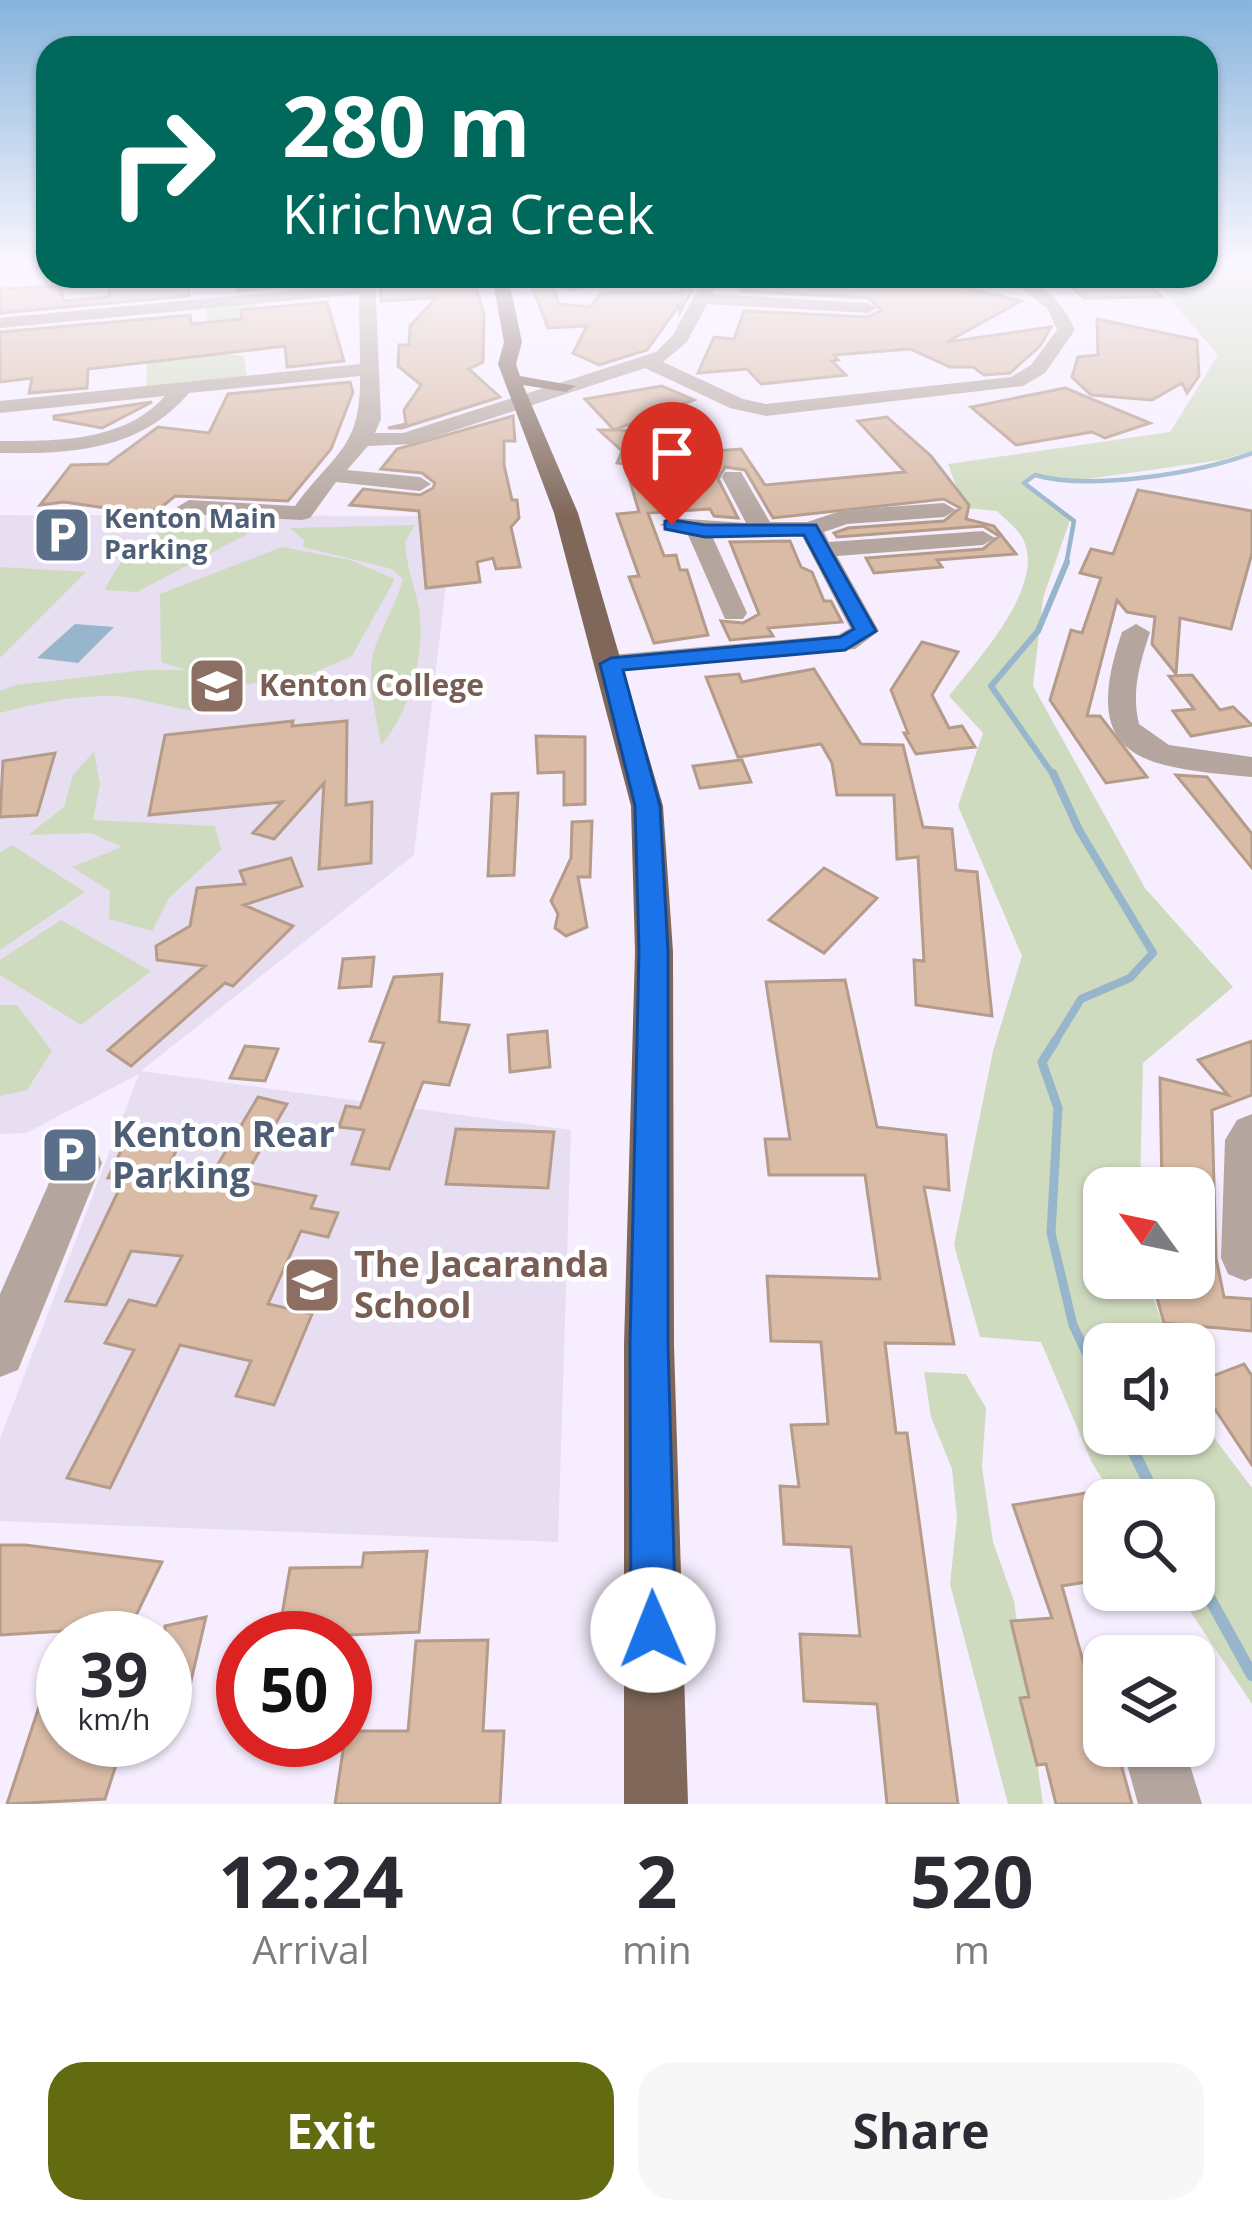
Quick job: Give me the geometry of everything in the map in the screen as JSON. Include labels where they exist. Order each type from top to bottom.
[{"type":"main road","points":[[511,349],[507,364],[550,467],[611,664],[647,806],[654,952],[649,1345],[656,1804]]},
{"type":"street","points":[[189,506],[302,513],[362,440],[371,416],[369,349]]},
{"type":"street","points":[[423,433],[526,403],[675,349]]},
{"type":"street","points":[[647,362],[737,404],[766,410],[1016,382],[1034,373],[1052,349]]},
{"type":"street","points":[[263,361],[280,376]]},
{"type":"street","points":[[0,407],[369,369]]},
{"type":"street","points":[[362,440],[387,442],[487,417],[598,376]]},
{"type":"street","points":[[0,447],[98,445],[165,406],[183,388]]},
{"type":"street","points":[[330,475],[420,484]]},
{"type":"street","points":[[733,477],[761,528]]},
{"type":"street","points":[[817,540],[844,517],[944,510]]},
{"type":"street","points":[[734,613],[685,528],[761,528],[817,540],[983,538]]},
{"type":"street","points":[[611,664],[845,643],[862,636],[863,621],[817,540]]},
{"type":"street","points":[[1136,632],[1118,676],[1117,702],[1138,742],[1183,763],[1252,767]]},
{"type":"street","points":[[1245,1258],[1247,1140],[1252,1133]]},
{"type":"street","points":[[0,1352],[80,1163]]},
{"type":"street","points":[[1159,1767],[1170,1804]]},
{"type":"shaded area","points":[[0,515],[454,516],[414,855],[141,1071],[571,1130],[558,1542],[0,1521],[0,1439],[139,1074],[26,1133],[0,1134]]},
{"type":"green space","points":[[229,349],[229,354],[244,356],[247,378],[146,388],[148,351]]},
{"type":"green space","points":[[1213,349],[1252,349],[1252,451],[1221,460],[1066,482],[1034,474],[1022,483],[1070,520],[1043,598],[1033,686],[1145,888],[1233,987],[1143,1063],[1141,1167],[1083,1167],[1083,1299],[1154,1299],[1162,1323],[1083,1323],[1083,1442],[1041,1342],[980,1337],[954,1245],[993,1051],[1022,956],[958,806],[983,733],[949,696],[1005,622],[1025,578],[1028,558],[1021,535],[997,511],[964,508],[948,464],[1170,432],[1218,355]]},
{"type":"green space","points":[[415,525],[405,542],[421,626],[418,663],[408,700],[381,745],[372,661],[403,579],[392,569],[303,547],[304,540],[290,528]]},
{"type":"green space","points":[[224,526],[253,531],[137,592],[105,590],[127,554],[152,536]]},
{"type":"green space","points":[[282,547],[350,560],[395,579],[352,656],[309,675],[243,685],[198,673],[243,703],[215,711],[101,696],[0,713],[0,691],[16,685],[145,670],[186,670],[161,662],[160,594]]},
{"type":"green space","points":[[0,567],[86,572],[0,658]]},
{"type":"green space","points":[[94,751],[100,784],[93,820],[215,826],[221,850],[169,898],[152,931],[109,919],[110,891],[72,867],[122,847],[91,833],[28,835],[64,807],[73,775]]},
{"type":"green space","points":[[12,845],[85,892],[0,950],[0,853]]},
{"type":"green space","points":[[61,920],[151,971],[81,1025],[0,975],[0,960]]},
{"type":"green space","points":[[0,1005],[17,1005],[52,1051],[27,1090],[0,1096]]},
{"type":"green space","points":[[924,1372],[966,1374],[986,1408],[982,1467],[993,1542],[1014,1601],[1043,1804],[1008,1804],[950,1584],[957,1518],[952,1469],[931,1417]]},
{"type":"green space","points":[[1215,1439],[1252,1488],[1252,1704],[1215,1648],[1215,1635],[1206,1635],[1190,1611],[1215,1611],[1215,1479],[1102,1479],[1089,1455],[1215,1455]]},
{"type":"water","points":[[75,624],[114,627],[78,663],[37,658]]},
{"type":"building","points":[[0,349],[258,349],[88,369],[87,388],[29,393],[32,378],[0,382]]},
{"type":"building","points":[[285,349],[341,349],[344,361],[287,367]]},
{"type":"building","points":[[399,349],[483,349],[483,362],[469,369],[500,397],[402,428],[388,428],[406,424],[404,410],[421,385],[398,366]]},
{"type":"building","points":[[575,349],[648,349],[599,365],[573,353]]},
{"type":"building","points":[[709,349],[908,349],[834,355],[838,360],[832,361],[846,375],[761,384],[747,369],[698,373]]},
{"type":"building","points":[[910,349],[1036,349],[1010,373],[984,375],[973,367],[950,367]]},
{"type":"building","points":[[1098,349],[1198,349],[1199,376],[1187,393],[1182,383],[1152,400],[1091,395],[1072,377],[1078,357],[1098,355]]},
{"type":"building","points":[[350,382],[353,392],[331,449],[288,501],[175,496],[158,510],[134,512],[64,502],[40,505],[71,465],[108,464],[158,427],[209,433],[228,394]]},
{"type":"building","points":[[662,386],[694,400],[614,430],[585,399]]},
{"type":"building","points":[[1065,388],[1150,423],[1105,438],[1092,432],[1016,445],[971,407]]},
{"type":"building","points":[[152,402],[102,428],[54,419],[54,416]]},
{"type":"building","points":[[513,416],[515,441],[504,441],[504,465],[512,500],[517,500],[519,518],[511,527],[520,567],[496,569],[493,558],[477,562],[480,582],[426,588],[419,511],[350,505],[363,489],[420,495],[433,488],[435,483],[422,473],[381,469],[397,449]]},
{"type":"building","points":[[887,417],[931,456],[969,505],[966,519],[994,526],[1016,554],[937,560],[942,567],[874,573],[866,558],[983,549],[999,536],[983,526],[837,537],[834,533],[848,528],[944,521],[960,508],[944,499],[773,518],[745,470],[725,467],[718,479],[738,518],[714,516],[710,509],[648,513],[664,556],[676,555],[680,570],[687,570],[708,635],[654,643],[629,577],[639,576],[617,514],[639,512],[625,464],[617,463],[622,451],[599,430],[703,434],[701,452],[741,449],[765,485],[905,472],[858,421]]},
{"type":"building","points":[[1138,490],[1252,511],[1252,553],[1231,629],[1180,618],[1176,674],[1152,644],[1155,617],[1127,612],[1117,600],[1087,716],[1100,716],[1147,777],[1106,783],[1050,700],[1071,630],[1082,633],[1101,578],[1080,573],[1091,549],[1113,554]]},
{"type":"building","points":[[790,541],[801,567],[812,572],[824,601],[831,601],[842,622],[768,628],[773,636],[730,640],[721,621],[743,623],[759,614],[730,542]]},
{"type":"building","points":[[922,642],[958,652],[932,695],[949,728],[962,726],[975,747],[916,754],[904,733],[908,733],[891,690]]},
{"type":"building","points":[[814,669],[861,744],[903,745],[923,827],[952,829],[956,870],[977,872],[992,1016],[916,1005],[914,960],[924,961],[918,857],[897,859],[894,795],[837,795],[832,763],[821,744],[738,757],[706,677],[739,674],[742,682]]},
{"type":"building","points":[[1192,675],[1220,710],[1233,707],[1252,725],[1191,736],[1173,711],[1194,709],[1169,676]]},
{"type":"building","points":[[293,721],[292,726],[347,721],[346,805],[372,802],[371,863],[319,869],[324,783],[274,839],[253,833],[282,802],[149,815],[165,735]]},
{"type":"building","points":[[536,736],[585,737],[585,804],[564,805],[564,772],[538,773]]},
{"type":"building","points":[[55,753],[37,815],[0,817],[3,761]]},
{"type":"building","points":[[742,760],[751,782],[700,788],[693,766]]},
{"type":"building","points":[[1176,775],[1207,777],[1252,834],[1252,868]]},
{"type":"building","points":[[518,793],[514,875],[488,876],[492,794]]},
{"type":"building","points":[[592,821],[590,877],[578,877],[587,927],[566,936],[555,928],[558,914],[551,901],[571,858],[572,822]]},
{"type":"building","points":[[291,858],[302,886],[244,905],[293,926],[233,986],[225,983],[131,1066],[108,1050],[205,966],[157,960],[156,946],[190,926],[197,888],[245,884],[240,871]]},
{"type":"building","points":[[824,868],[877,898],[824,953],[769,920]]},
{"type":"building","points":[[374,957],[371,986],[339,988],[343,959]]},
{"type":"building","points":[[442,974],[439,1022],[469,1025],[449,1085],[423,1082],[389,1169],[352,1164],[364,1130],[339,1127],[346,1106],[360,1108],[384,1043],[370,1041],[394,977]]},
{"type":"building","points":[[845,980],[877,1127],[946,1135],[949,1190],[924,1187],[954,1344],[885,1343],[896,1433],[907,1433],[958,1804],[887,1804],[877,1704],[804,1701],[800,1634],[860,1636],[851,1547],[784,1544],[780,1486],[799,1487],[791,1425],[828,1424],[821,1342],[771,1341],[767,1276],[880,1279],[865,1175],[769,1175],[765,1139],[790,1139],[766,982]]},
{"type":"building","points":[[547,1031],[550,1067],[510,1072],[508,1035]]},
{"type":"building","points":[[1252,1041],[1252,1095],[1212,1110],[1214,1167],[1162,1167],[1160,1078],[1228,1095],[1198,1060]]},
{"type":"building","points":[[245,1046],[278,1049],[265,1081],[230,1078]]},
{"type":"building","points":[[258,1097],[287,1104],[242,1181],[316,1196],[311,1208],[338,1213],[328,1237],[301,1231],[268,1304],[312,1314],[274,1405],[236,1396],[251,1361],[180,1345],[110,1488],[67,1478],[134,1350],[105,1343],[129,1300],[156,1306],[182,1256],[131,1251],[106,1305],[66,1301],[124,1179],[108,1178],[125,1142],[141,1143],[148,1130],[184,1133],[162,1182],[205,1186]]},
{"type":"building","points":[[456,1129],[554,1132],[548,1188],[446,1184]]},
{"type":"building","points":[[1215,1221],[1224,1297],[1252,1299],[1252,1331],[1215,1328],[1215,1323],[1164,1323],[1157,1299],[1215,1299]]},
{"type":"building","points":[[1244,1364],[1252,1376],[1252,1465],[1215,1409],[1215,1375]]},
{"type":"building","points":[[1083,1493],[1083,1582],[1062,1586],[1083,1661],[1083,1767],[1122,1767],[1132,1804],[1056,1804],[1046,1764],[1037,1765],[1020,1698],[1029,1697],[1011,1621],[1052,1618],[1013,1505]]},
{"type":"building","points":[[0,1545],[162,1562],[138,1611],[36,1611],[36,1633],[0,1635]]},
{"type":"building","points":[[427,1551],[419,1632],[372,1634],[372,1611],[283,1611],[290,1568],[362,1567],[364,1553]]},
{"type":"building","points":[[206,1617],[192,1677],[192,1620]]},
{"type":"building","points":[[488,1640],[483,1731],[504,1731],[500,1804],[335,1804],[341,1767],[372,1767],[372,1731],[408,1731],[416,1641]]},
{"type":"building","points":[[36,1716],[36,1767],[115,1767],[105,1799],[7,1804]]},
{"type":"waterway","points":[[1066,564],[1074,521],[1024,483],[1035,475],[1085,481],[1144,478],[1252,453]]},
{"type":"waterway","points":[[1054,776],[991,686],[1038,631],[1066,564]]},
{"type":"waterway","points":[[1053,773],[1079,830],[1153,953],[1130,978],[1081,999],[1054,1043]]},
{"type":"waterway","points":[[1056,1040],[1042,1062],[1058,1108],[1051,1233],[1073,1325],[1083,1346]]},
{"type":"waterway","points":[[1135,1455],[1147,1479]]},
{"type":"waterway","points":[[1215,1608],[1252,1675]]},
{"type":"place","name":"Kenton Main Parking","points":[[62,535]]},
{"type":"place","name":"Kenton College","points":[[217,686]]},
{"type":"place","name":"Kenton Rear Parking","points":[[70,1155]]},
{"type":"place","name":"The Jacaranda School","points":[[312,1285]]},
{"type":"route","points":[[653,1630],[649,1345],[654,952],[647,806],[611,664],[845,643],[866,631],[810,529],[705,531],[672,525]]}]
